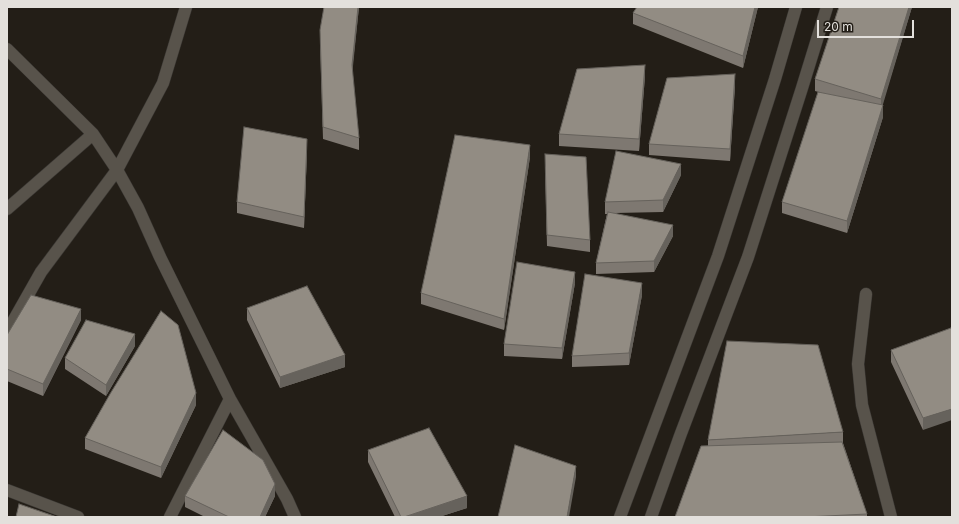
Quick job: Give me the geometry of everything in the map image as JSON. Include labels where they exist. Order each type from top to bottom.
[{"type":"street","points":[[7,332],[42,272],[117,170],[163,84],[186,7]]},
{"type":"street","points":[[620,517],[718,256],[776,79],[796,7]]},
{"type":"street","points":[[651,517],[748,257],[827,7]]},
{"type":"street","points":[[7,49],[93,134],[117,170],[138,208],[160,257],[230,399],[287,498],[295,517]]},
{"type":"street","points":[[7,209],[93,134]]},
{"type":"street","points":[[866,294],[858,364],[862,405],[891,517]]},
{"type":"street","points":[[170,517],[230,399]]},
{"type":"street","points":[[7,490],[78,517]]},
{"type":"building","points":[[324,7],[358,7],[352,65],[359,138],[323,127],[320,30]]},
{"type":"building","points":[[637,7],[755,7],[743,56],[633,13]]},
{"type":"building","points":[[839,7],[909,7],[881,99],[815,79]]},
{"type":"building","points":[[645,65],[639,139],[559,134],[577,69]]},
{"type":"building","points":[[735,74],[730,149],[649,144],[667,78]]},
{"type":"building","points":[[818,92],[883,105],[847,221],[782,202]]},
{"type":"building","points":[[244,127],[307,139],[304,217],[237,202]]},
{"type":"building","points":[[455,135],[530,145],[504,319],[421,293]]},
{"type":"building","points":[[616,151],[681,164],[663,200],[605,202]]},
{"type":"building","points":[[545,154],[586,157],[590,240],[547,235]]},
{"type":"building","points":[[608,212],[673,225],[654,261],[596,263]]},
{"type":"building","points":[[517,262],[575,272],[562,348],[504,344]]},
{"type":"building","points":[[585,274],[642,283],[629,353],[572,356]]},
{"type":"building","points":[[307,286],[345,355],[280,377],[247,308]]},
{"type":"building","points":[[31,295],[81,309],[43,384],[7,369],[7,335]]},
{"type":"building","points":[[161,311],[178,325],[196,393],[161,467],[85,438]]},
{"type":"building","points":[[86,320],[135,334],[106,385],[65,358]]},
{"type":"building","points":[[951,328],[952,409],[923,418],[891,350]]},
{"type":"building","points":[[727,341],[818,345],[843,432],[708,440]]},
{"type":"building","points":[[429,428],[467,496],[401,517],[368,450]]},
{"type":"building","points":[[223,430],[263,460],[275,484],[260,517],[229,517],[185,496]]},
{"type":"building","points":[[842,442],[867,514],[805,517],[675,517],[701,446]]},
{"type":"building","points":[[515,445],[576,466],[567,517],[498,517]]},
{"type":"building","points":[[19,504],[57,517],[16,517]]}]
